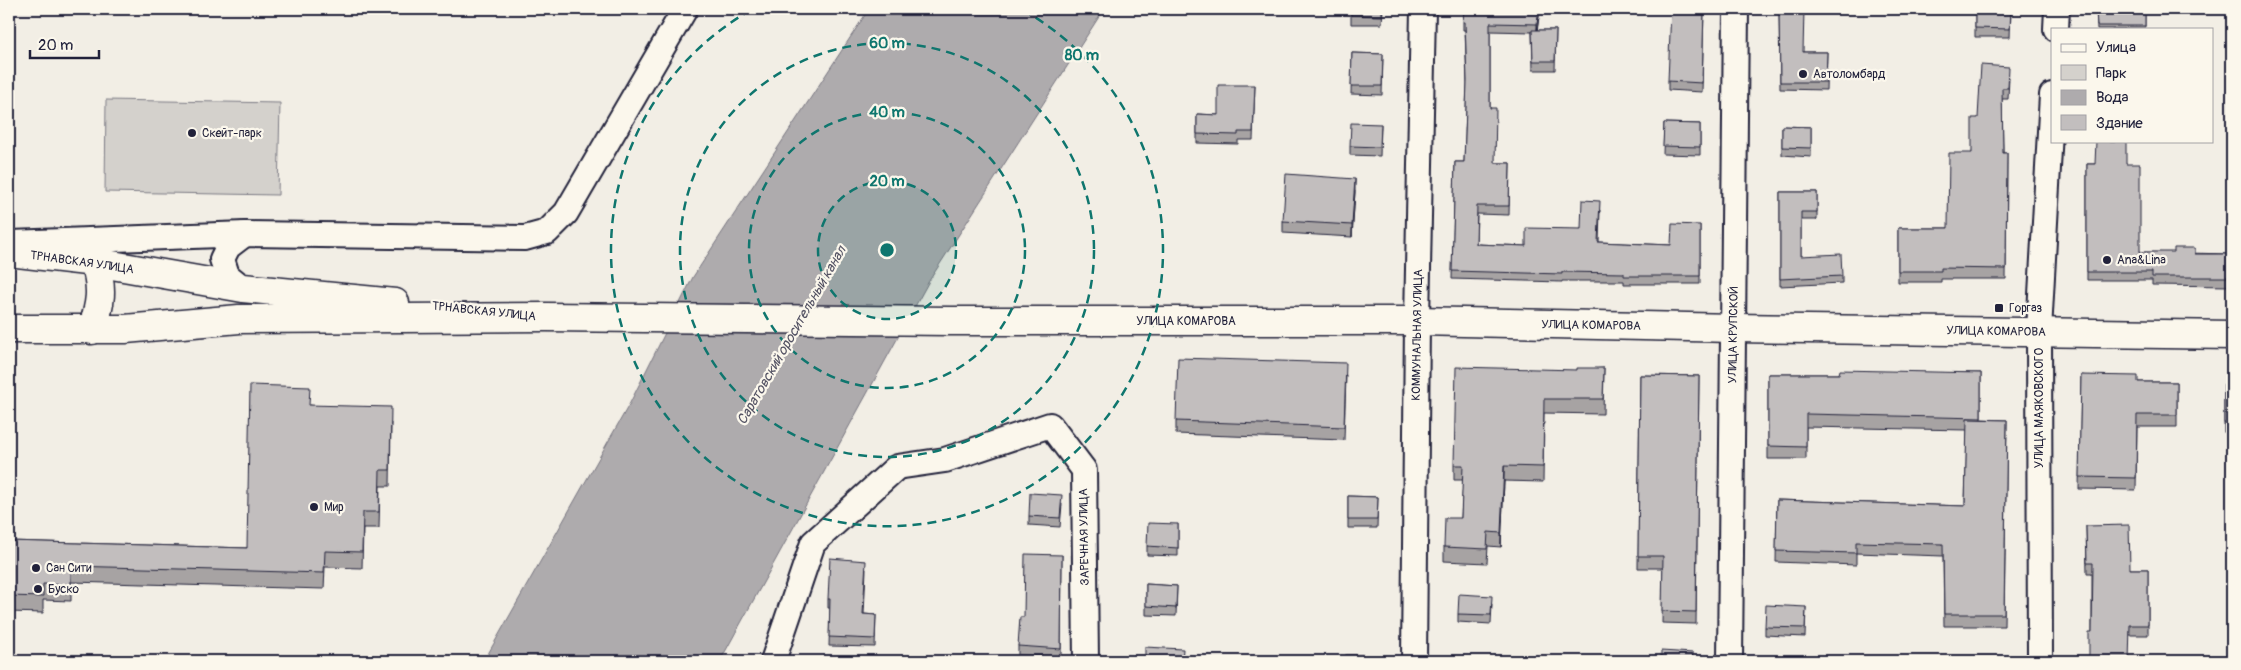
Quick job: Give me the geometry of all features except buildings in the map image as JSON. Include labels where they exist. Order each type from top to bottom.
[{"type":"main road","name":"ТРНАВСКАЯ УЛИЦА","points":[[9,252],[94,262],[243,288],[546,317]]},
{"type":"main road","points":[[92,330],[100,307],[101,284],[94,262]]},
{"type":"main road","name":"УЛИЦА КОМАРОВА","points":[[546,317],[950,321],[1417,321],[2232,336]]},
{"type":"main road","name":"ТРНАВСКАЯ УЛИЦА","points":[[9,329],[125,330],[239,318],[546,317]]},
{"type":"street","points":[[9,243],[245,234],[524,238],[548,232],[566,213],[685,9]]},
{"type":"street","name":"КОММУНАЛЬНАЯ УЛИЦА","points":[[1414,661],[1417,321],[1423,9]]},
{"type":"street","name":"УЛИЦА КРУПСКОЙ","points":[[1730,661],[1736,9]]},
{"type":"street","points":[[2056,28],[2057,9]]},
{"type":"street","name":"УЛИЦА МАЯКОВСКОГО","points":[[2040,661],[2039,331],[2051,113]]},
{"type":"street","points":[[243,288],[227,275],[222,259],[228,246],[245,234]]},
{"type":"street","name":"ЗАРЕЧНАЯ УЛИЦА","points":[[773,661],[813,543],[897,467],[945,460],[1050,424],[1084,470],[1086,661]]},
{"type":"green space","name":"Скейт-парк","points":[[106,100],[280,103],[278,195],[105,192]]},
{"type":"water","name":"Саратовский оросительный канал","points":[[869,9],[1104,9],[929,281],[720,661],[484,661],[630,403],[693,277]]},
{"type":"place","name":"Автоломбард","points":[[1803,74]]},
{"type":"place","name":"Скейт-парк","points":[[192,133]]},
{"type":"place","name":"Ana&Lina","points":[[2107,260]]},
{"type":"place","name":"Горгаз","points":[[1999,308]]},
{"type":"place","name":"Мир","points":[[314,507]]},
{"type":"place","name":"Сан Сити","points":[[36,568]]},
{"type":"place","name":"Буско","points":[[38,589]]}]
